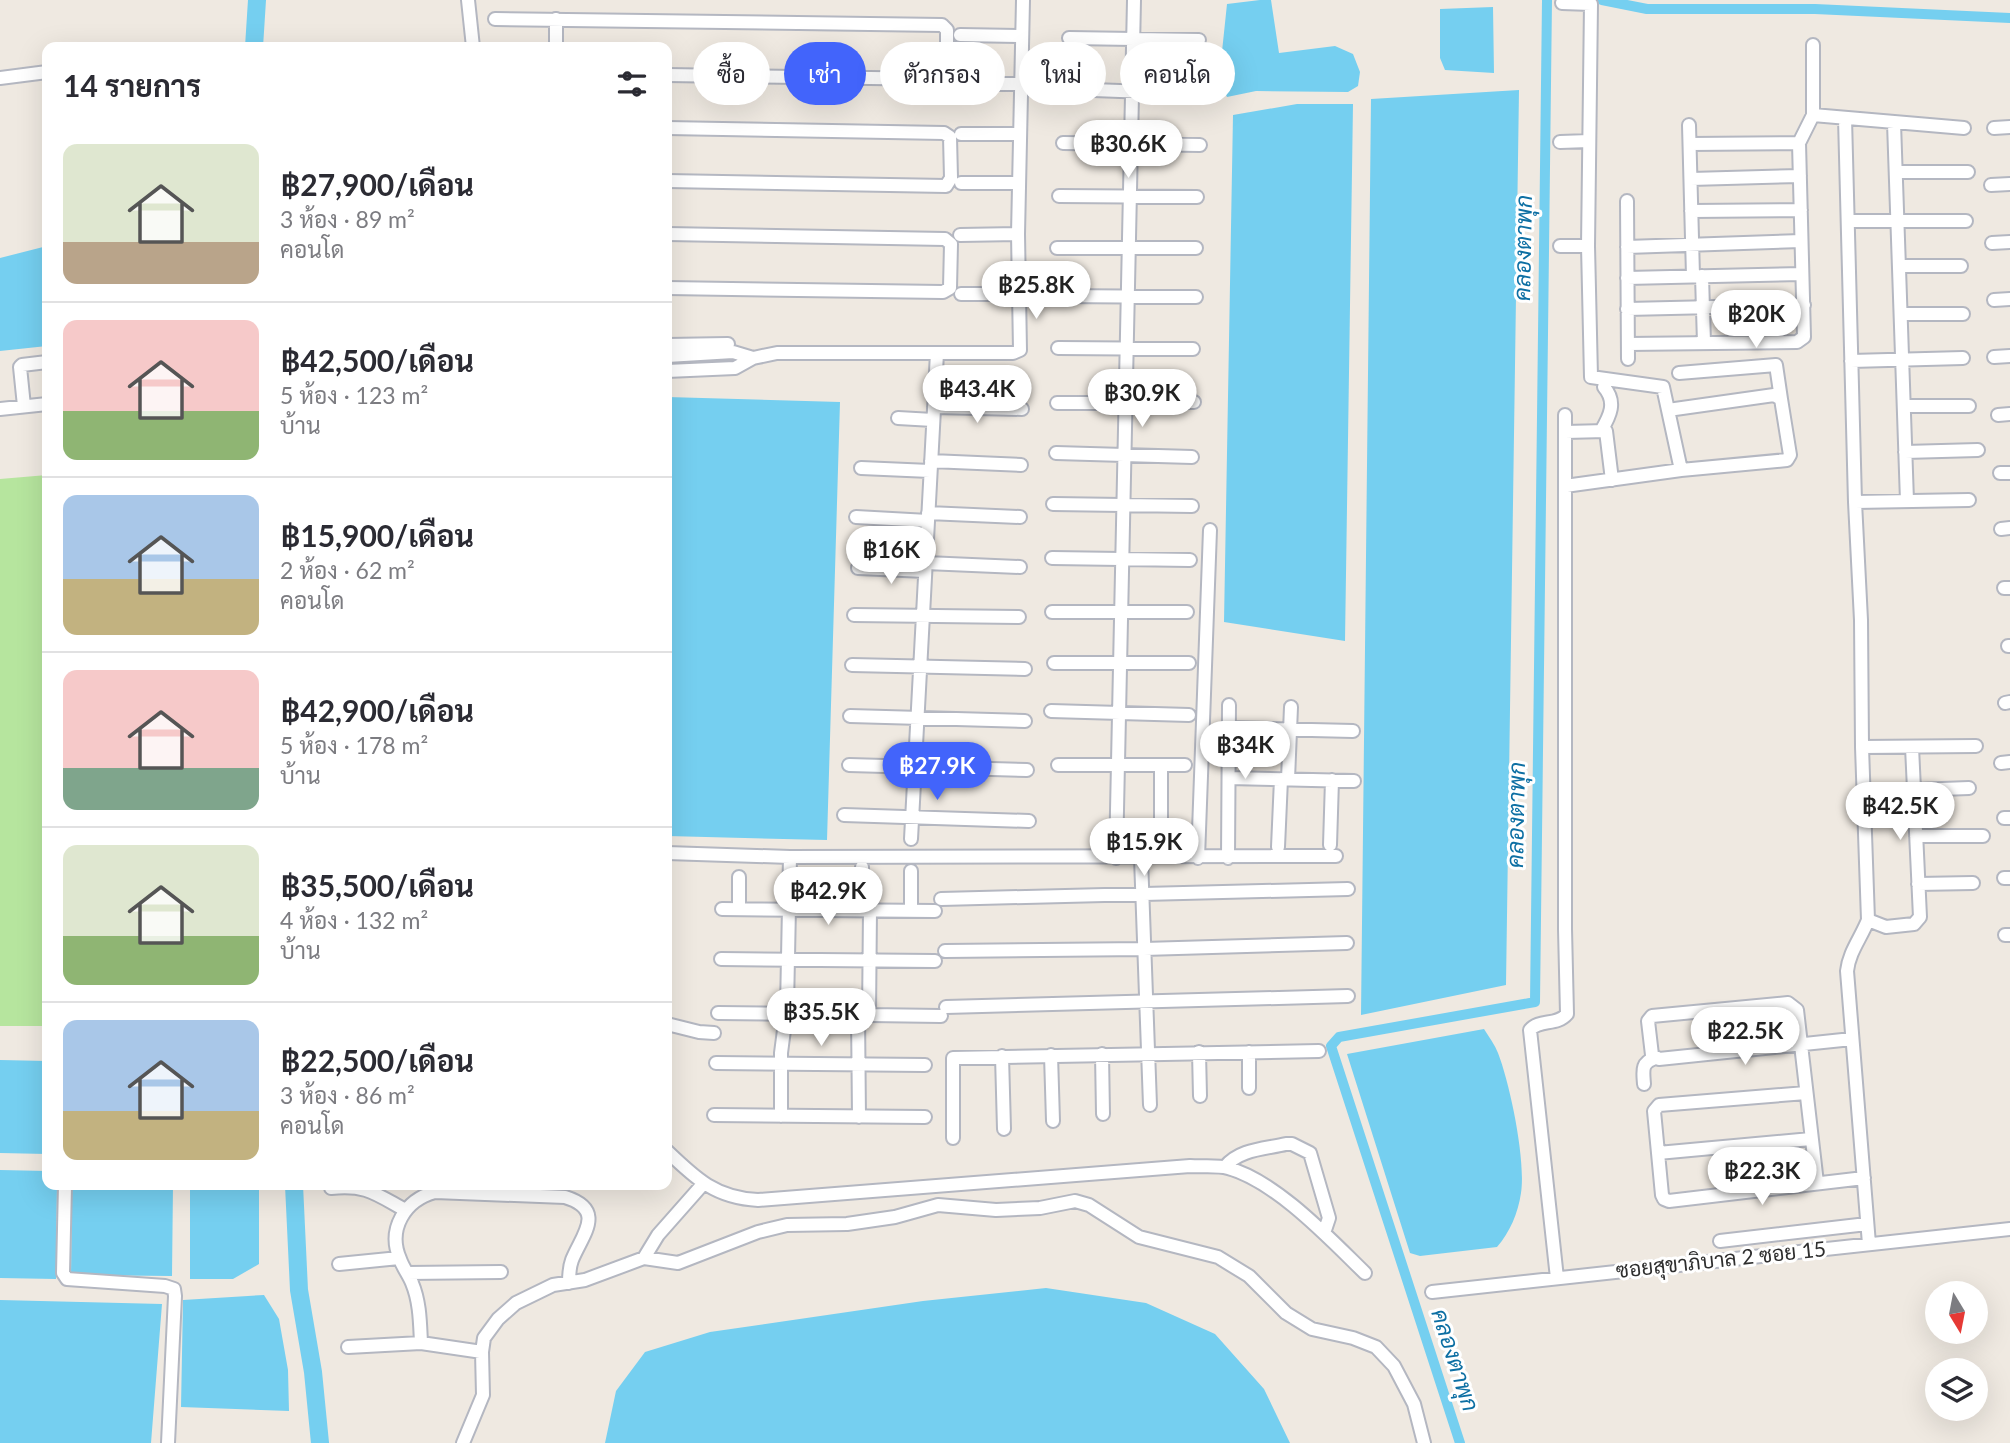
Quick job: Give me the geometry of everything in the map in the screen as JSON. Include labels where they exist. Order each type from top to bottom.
[{"type":"street","points":[[468,0],[472,42]]},
{"type":"street","points":[[1022,42],[1023,0]]},
{"type":"street","points":[[1133,42],[1134,0]]},
{"type":"street","points":[[1562,3],[1591,4],[1588,246],[1591,377],[1663,387],[1681,470]]},
{"type":"street","points":[[495,19],[942,25],[947,30],[947,72],[942,79],[672,75]]},
{"type":"street","points":[[556,19],[556,42]]},
{"type":"street","points":[[960,35],[1022,36]]},
{"type":"street","points":[[1069,38],[1199,40]]},
{"type":"street","points":[[1628,344],[1797,342],[1804,337],[1800,143],[1813,115],[1813,45]]},
{"type":"street","points":[[0,78],[42,73]]},
{"type":"street","points":[[672,371],[734,368],[753,358],[777,354],[1018,352],[1021,105]]},
{"type":"street","points":[[1116,858],[1132,105]]},
{"type":"street","points":[[1813,115],[1964,128]]},
{"type":"street","points":[[1845,118],[1868,920],[1863,935],[1849,958],[1847,971],[1869,1244]]},
{"type":"street","points":[[1894,122],[1907,501]]},
{"type":"street","points":[[1689,125],[1692,245],[1703,307],[1704,343]]},
{"type":"street","points":[[1994,128],[2010,127]]},
{"type":"street","points":[[672,128],[944,133],[950,137],[951,178],[946,186],[672,181]]},
{"type":"street","points":[[961,134],[1020,134]]},
{"type":"street","points":[[1560,142],[1590,141]]},
{"type":"street","points":[[1063,143],[1200,145]]},
{"type":"street","points":[[1690,144],[1800,143]]},
{"type":"street","points":[[1896,172],[1968,172]]},
{"type":"street","points":[[1691,179],[1800,177]]},
{"type":"street","points":[[961,183],[1019,184]]},
{"type":"street","points":[[1991,185],[2010,184]]},
{"type":"street","points":[[1059,196],[1197,197]]},
{"type":"street","points":[[1627,201],[1628,359]]},
{"type":"street","points":[[1692,211],[1801,210]]},
{"type":"street","points":[[1847,221],[1966,220]]},
{"type":"street","points":[[672,234],[945,239],[951,244],[950,288],[943,292],[672,288]]},
{"type":"street","points":[[960,235],[1018,234]]},
{"type":"street","points":[[1627,247],[1801,242]]},
{"type":"street","points":[[1992,243],[2010,242]]},
{"type":"street","points":[[1560,246],[1588,246]]},
{"type":"street","points":[[1057,248],[1196,248]]},
{"type":"street","points":[[1899,266],[1961,266]]},
{"type":"street","points":[[1627,278],[1802,274]]},
{"type":"street","points":[[961,294],[1019,294]]},
{"type":"street","points":[[1055,296],[1196,297]]},
{"type":"street","points":[[1994,300],[2010,299]]},
{"type":"street","points":[[1628,309],[1804,304]]},
{"type":"street","points":[[1901,314],[1963,314]]},
{"type":"street","points":[[672,345],[728,344]]},
{"type":"street","points":[[1058,348],[1193,349]]},
{"type":"street","points":[[672,356],[733,352],[753,358]]},
{"type":"street","points":[[911,839],[937,353]]},
{"type":"street","points":[[1994,357],[2010,356]]},
{"type":"street","points":[[1851,360],[1964,358]]},
{"type":"street","points":[[24,406],[20,367],[42,363]]},
{"type":"street","points":[[1565,486],[1681,470],[1787,460],[1790,455],[1776,365],[1679,373]]},
{"type":"street","points":[[1601,431],[1612,411],[1609,393],[1604,387]]},
{"type":"street","points":[[1668,410],[1774,395],[1781,398]]},
{"type":"street","points":[[1057,403],[1194,402]]},
{"type":"street","points":[[0,409],[42,404]]},
{"type":"street","points":[[1904,406],[1969,405]]},
{"type":"street","points":[[898,418],[1022,410]]},
{"type":"street","points":[[1557,1278],[1530,1030],[1535,1025],[1561,1020],[1567,1014],[1564,929],[1565,415]]},
{"type":"street","points":[[1565,432],[1606,431],[1612,480]]},
{"type":"street","points":[[1905,452],[1978,450]]},
{"type":"street","points":[[1056,453],[1192,457]]},
{"type":"street","points":[[861,468],[1021,464]]},
{"type":"street","points":[[1855,502],[1969,500]]},
{"type":"street","points":[[1053,504],[1192,506]]},
{"type":"street","points":[[856,517],[1020,517]]},
{"type":"street","points":[[1198,858],[1210,530]]},
{"type":"street","points":[[1052,558],[1191,559]]},
{"type":"street","points":[[858,568],[1020,567]]},
{"type":"street","points":[[1052,612],[1187,612]]},
{"type":"street","points":[[854,615],[1019,617]]},
{"type":"street","points":[[1055,663],[1189,663]]},
{"type":"street","points":[[852,665],[1025,669]]},
{"type":"street","points":[[1228,858],[1229,705]]},
{"type":"street","points":[[1278,847],[1291,707]]},
{"type":"street","points":[[1051,711],[1188,715]]},
{"type":"street","points":[[850,716],[1025,721]]},
{"type":"street","points":[[1229,728],[1353,731]]},
{"type":"street","points":[[1862,747],[1976,746]]},
{"type":"street","points":[[1868,920],[1886,927],[1914,924],[1918,921],[1912,747]]},
{"type":"street","points":[[849,765],[1027,770]]},
{"type":"street","points":[[1058,765],[1185,765]]},
{"type":"street","points":[[1161,766],[1161,847]]},
{"type":"street","points":[[1229,778],[1354,780]]},
{"type":"street","points":[[672,853],[790,857],[1228,858],[1333,850],[1332,780]]},
{"type":"street","points":[[1914,790],[1969,788]]},
{"type":"street","points":[[844,815],[1029,821]]},
{"type":"street","points":[[1916,836],[1983,836]]},
{"type":"street","points":[[781,1116],[790,857]]},
{"type":"street","points":[[1141,858],[1150,1105]]},
{"type":"street","points":[[859,1117],[859,1065],[869,961],[862,867]]},
{"type":"street","points":[[911,871],[911,911]]},
{"type":"street","points":[[739,877],[739,909]]},
{"type":"street","points":[[1918,884],[1973,883]]},
{"type":"street","points":[[722,909],[911,911],[938,905],[1143,894],[1348,889]]},
{"type":"street","points":[[945,951],[1347,943]]},
{"type":"street","points":[[721,959],[935,961]]},
{"type":"street","points":[[718,1013],[864,1014],[1348,996]]},
{"type":"street","points":[[1655,1058],[1652,1055],[1648,1021],[1652,1016],[1788,1003],[1797,1010],[1817,1183]]},
{"type":"street","points":[[672,1025],[714,1033]]},
{"type":"street","points":[[1644,1084],[1642,1067],[1646,1061],[1655,1058],[1852,1039]]},
{"type":"street","points":[[953,1138],[953,1058],[1319,1051]]},
{"type":"street","points":[[1199,1052],[1200,1096]]},
{"type":"street","points":[[1249,1052],[1249,1088]]},
{"type":"street","points":[[1102,1054],[1103,1114]]},
{"type":"street","points":[[1051,1055],[1053,1121]]},
{"type":"street","points":[[1002,1056],[1004,1129]]},
{"type":"street","points":[[716,1063],[925,1065]]},
{"type":"street","points":[[1806,1093],[1659,1105],[1654,1111],[1661,1195],[1669,1201],[1864,1178]]},
{"type":"street","points":[[714,1115],[925,1117]]},
{"type":"street","points":[[1658,1153],[1811,1139]]},
{"type":"street","points":[[1225,1167],[1239,1154],[1286,1144],[1292,1144],[1310,1153],[1329,1218],[1324,1233]]},
{"type":"street","points":[[672,1156],[703,1184],[726,1196],[758,1200],[1190,1166],[1225,1167],[1263,1184],[1324,1233],[1365,1273]]},
{"type":"street","points":[[644,1258],[658,1235],[703,1184]]},
{"type":"street","points":[[65,1190],[63,1273],[66,1279],[165,1286],[174,1289],[168,1443]]},
{"type":"street","points":[[369,1190],[405,1210]]},
{"type":"street","points":[[421,1343],[413,1284],[399,1258],[395,1234],[405,1210],[416,1199],[435,1192],[565,1197],[576,1200],[587,1214],[588,1224],[583,1243],[570,1267],[569,1283]]},
{"type":"street","points":[[463,1443],[483,1395],[484,1338],[498,1319],[516,1303],[553,1285],[585,1280],[644,1258],[678,1263],[767,1230],[787,1226],[871,1221],[938,1205],[996,1210],[1040,1208],[1075,1201],[1089,1205],[1139,1237],[1218,1257],[1249,1276],[1286,1313],[1312,1329],[1353,1338],[1376,1347],[1394,1366],[1414,1404],[1424,1443]]},
{"type":"street","points":[[1720,1241],[1867,1224]]},
{"type":"street","name":"ซอยสุขาภิบาล 2 ซอย 15","points":[[1432,1292],[2010,1229]]},
{"type":"street","points":[[339,1264],[399,1258]]},
{"type":"street","points":[[407,1273],[501,1272]]},
{"type":"street","points":[[348,1347],[421,1343],[482,1352]]},
{"type":"green space","points":[[42,475],[42,1026],[0,1026],[0,479]]},
{"type":"water","points":[[1271,0],[1279,53],[1335,46],[1353,54],[1360,72],[1358,86],[1348,92],[1256,91],[1235,95],[1235,42],[1223,42],[1227,4]]},
{"type":"water","points":[[1493,7],[1494,73],[1445,70],[1440,58],[1440,9]]},
{"type":"water","points":[[1519,90],[1506,985],[1361,1015],[1371,99]]},
{"type":"water","points":[[1297,104],[1353,104],[1345,641],[1224,622],[1233,115]]},
{"type":"water","points":[[42,247],[42,347],[0,351],[0,258]]},
{"type":"water","points":[[672,397],[840,402],[827,840],[672,836]]},
{"type":"water","points":[[1484,1029],[1497,1050],[1503,1067],[1516,1122],[1522,1179],[1516,1215],[1497,1247],[1420,1256],[1410,1253],[1347,1054]]},
{"type":"water","points":[[0,1060],[42,1061],[42,1154],[0,1153]]},
{"type":"water","points":[[0,1170],[42,1171],[42,1190],[57,1190],[56,1279],[0,1278]]},
{"type":"water","points":[[72,1190],[173,1190],[172,1276],[71,1275]]},
{"type":"water","points":[[190,1190],[259,1190],[259,1264],[233,1279],[190,1279]]},
{"type":"water","points":[[1046,1288],[1146,1303],[1215,1334],[1264,1389],[1290,1443],[605,1443],[616,1391],[645,1352],[710,1332],[923,1301]]},
{"type":"water","points":[[264,1295],[279,1319],[288,1370],[289,1411],[181,1407],[183,1300]]},
{"type":"water","points":[[0,1300],[162,1304],[151,1443],[0,1443]]},
{"type":"waterway","points":[[254,42],[257,0]]},
{"type":"waterway","name":"คลองตาพุก","points":[[1460,1443],[1331,1046],[1339,1037],[1535,1002],[1547,0]]},
{"type":"waterway","points":[[1602,0],[1647,9],[1815,9],[2010,18]]},
{"type":"waterway","points":[[294,1190],[299,1290],[313,1372],[320,1443]]}]
